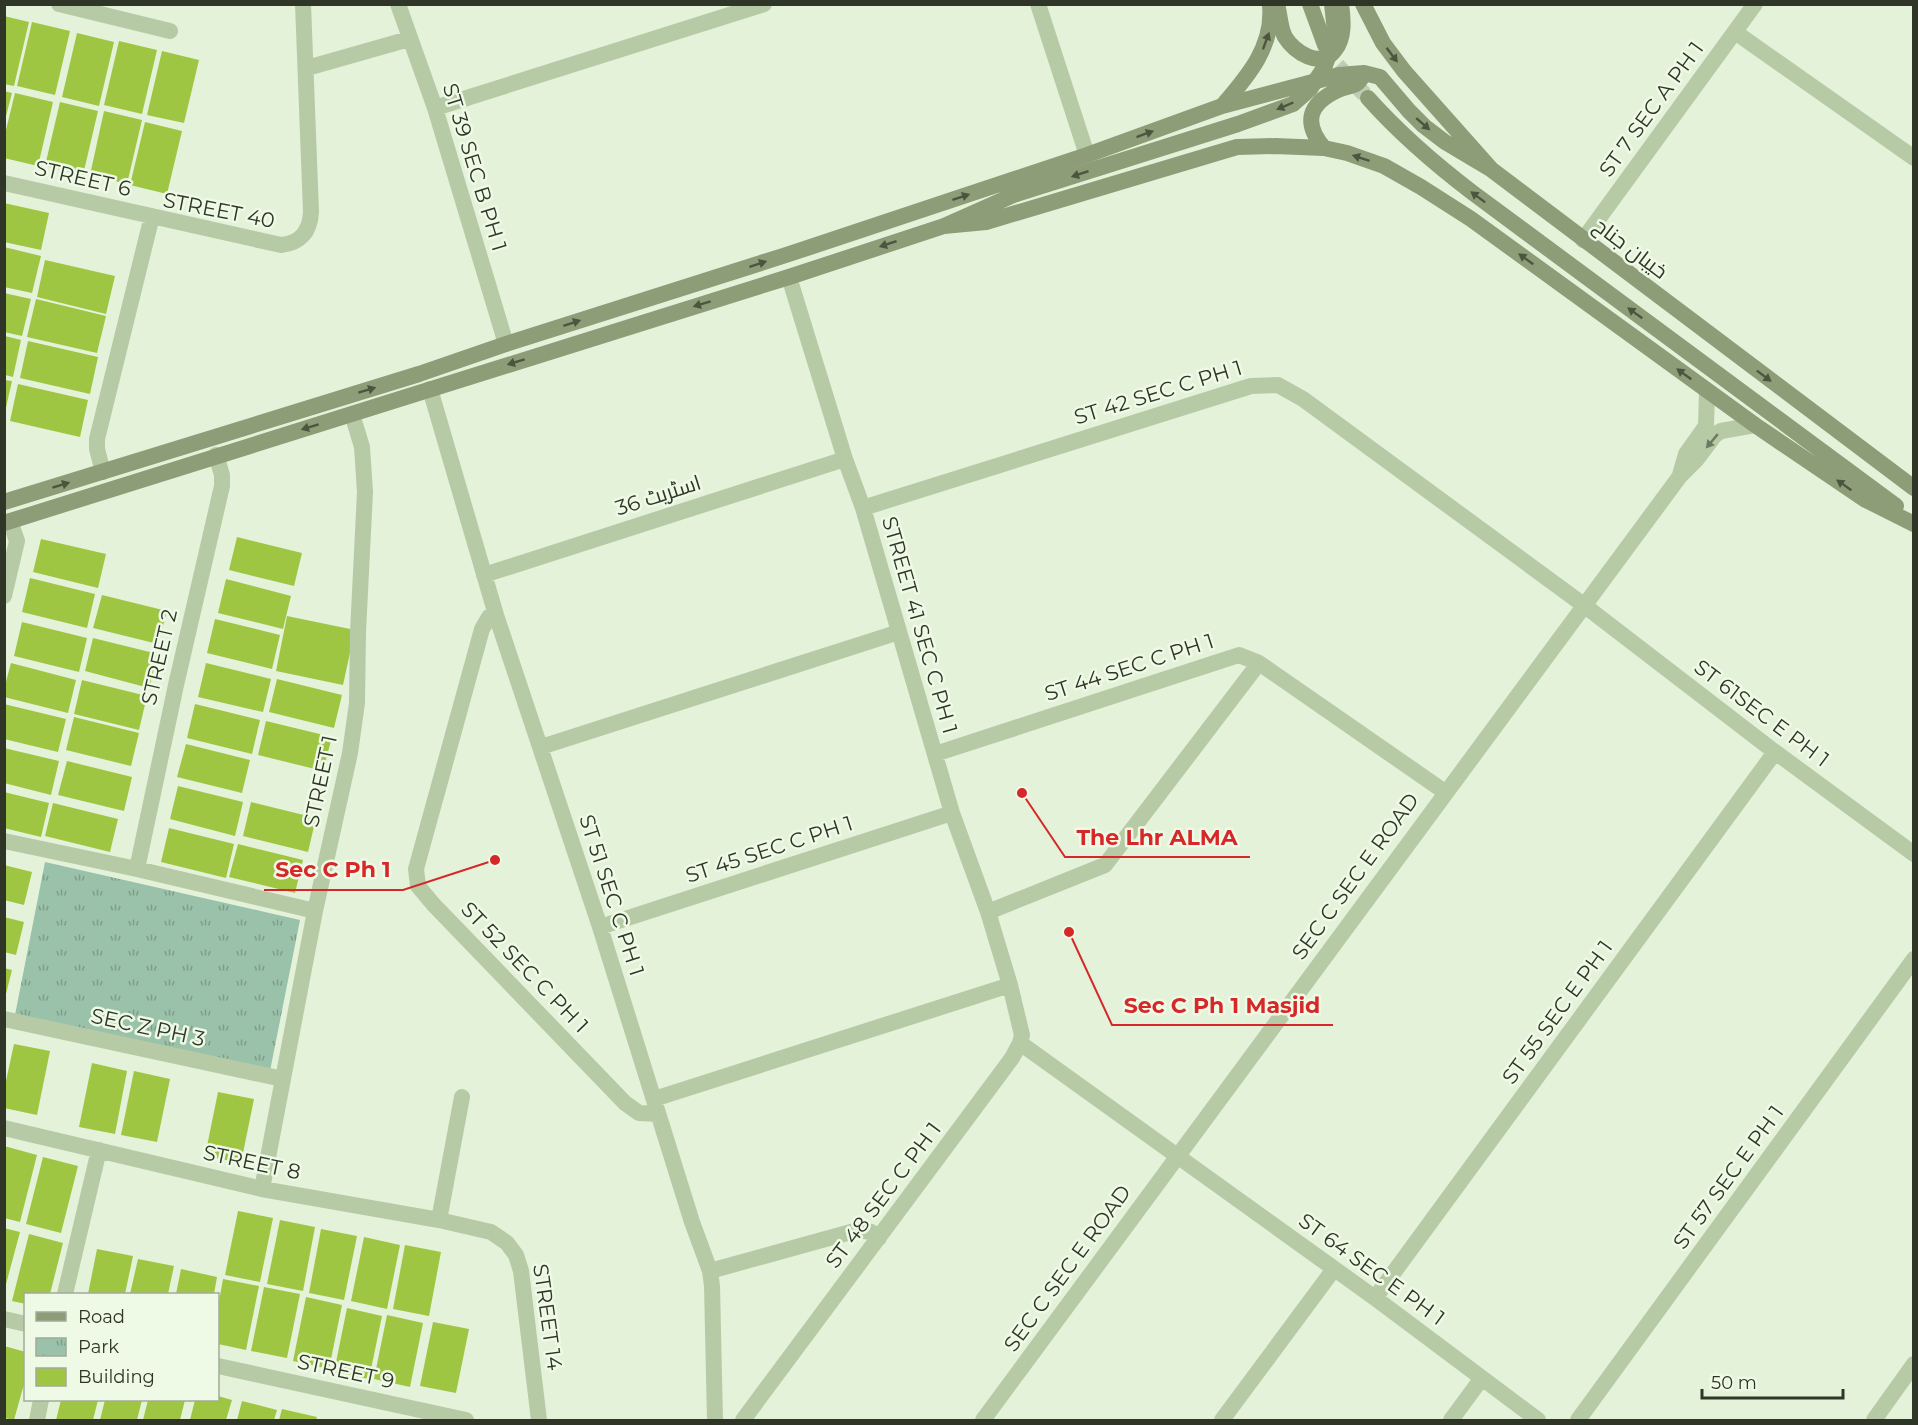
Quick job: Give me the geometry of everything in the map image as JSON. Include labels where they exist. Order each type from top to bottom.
[{"type":"main road","points":[[1222,106],[1243,82],[1261,54],[1270,28],[1270,4]]},
{"type":"main road","points":[[1277,4],[1285,36],[1290,43],[1303,56],[1320,58],[1331,55],[1338,47],[1342,31],[1341,4]]},
{"type":"main road","points":[[1310,4],[1325,45]]},
{"type":"main road","points":[[7,522],[789,277],[944,226],[1016,194],[1238,124],[1293,104],[1310,89],[1324,68],[1335,31],[1332,4]]},
{"type":"main road","name":"خیبان جناح","points":[[1363,4],[1383,43],[1404,71],[1492,170],[1914,488]]},
{"type":"main road","points":[[1324,148],[1311,128],[1312,113],[1327,95],[1358,83],[1365,73]]},
{"type":"main road","points":[[4,502],[419,374],[786,255],[1087,155],[1222,106],[1339,75],[1365,73],[1380,76],[1424,126],[1445,142],[1492,170]]},
{"type":"main road","points":[[1368,98],[1427,157],[1473,193],[1914,521]]},
{"type":"main road","points":[[944,226],[986,222],[1237,147],[1324,148],[1347,153],[1384,166],[1421,187],[1481,226],[1755,426],[1864,500],[1914,521]]},
{"type":"street","points":[[59,4],[170,31]]},
{"type":"street","name":"STREET 40","points":[[103,472],[97,439],[152,216],[281,245],[291,244],[304,236],[310,225],[307,68],[303,4]]},
{"type":"street","name":"ST 39 SEC B PH 1","points":[[398,4],[435,108],[507,344]]},
{"type":"street","points":[[435,108],[764,4]]},
{"type":"street","points":[[1038,4],[1087,155]]},
{"type":"street","name":"ST 7 SEC A PH 1","points":[[1582,240],[1755,4]]},
{"type":"street","points":[[1735,32],[1914,158]]},
{"type":"street","points":[[307,68],[409,39]]},
{"type":"street","name":"STREET 6","points":[[4,183],[152,216]]},
{"type":"street","name":"STREET 41 SEC C PH 1","points":[[789,277],[862,508],[952,813],[988,912],[1010,985]]},
{"type":"street","name":"ST 42 SEC C PH 1","points":[[862,508],[1251,386],[1278,385],[1303,399],[1585,606]]},
{"type":"street","name":"ST 51 SEC C PH 1","points":[[430,389],[496,615],[600,927],[692,1222],[710,1270],[714,1420]]},
{"type":"street","name":"SEC C SEC E ROAD","points":[[1680,476],[1686,454],[1706,426],[1707,391]]},
{"type":"street","name":"STREET 1","points":[[262,1189],[315,911],[350,753],[357,703],[364,492],[362,447],[352,414]]},
{"type":"street","name":"SEC C SEC E ROAD","points":[[982,1420],[1680,476],[1721,431],[1755,426]]},
{"type":"street","name":"STREET 2","points":[[137,869],[222,486],[222,475],[216,455]]},
{"type":"street","name":"اسٹریٹ 36","points":[[484,575],[845,459]]},
{"type":"street","points":[[4,596],[17,541],[7,522]]},
{"type":"street","name":"ST 61SEC E PH 1","points":[[1585,606],[1775,752],[1914,854]]},
{"type":"street","name":"ST 52 SEC C PH 1","points":[[496,615],[489,617],[482,629],[416,869],[418,886],[625,1103],[639,1113],[656,1106]]},
{"type":"street","points":[[541,747],[899,632]]},
{"type":"street","name":"ST 44 SEC C PH 1","points":[[935,754],[1239,655],[1259,663],[1445,792]]},
{"type":"street","points":[[988,912],[1105,865],[1259,663]]},
{"type":"street","name":"ST 55 SEC E PH 1","points":[[1375,1298],[1775,752]]},
{"type":"street","name":"ST 45 SEC C PH 1","points":[[600,927],[952,813]]},
{"type":"street","points":[[4,841],[137,869],[315,911]]},
{"type":"street","name":"ST 57 SEC E PH 1","points":[[1578,1420],[1914,959]]},
{"type":"street","points":[[656,1106],[1010,985],[1021,1027],[1020,1043]]},
{"type":"street","name":"SEC Z PH 3","points":[[4,1019],[283,1079]]},
{"type":"street","name":"ST 64 SEC E PH 1","points":[[1020,1043],[1375,1298],[1538,1420]]},
{"type":"street","name":"ST 48 SEC C PH 1","points":[[743,1420],[1012,1058],[1020,1043]]},
{"type":"street","points":[[439,1220],[462,1097]]},
{"type":"street","name":"STREET 8","points":[[4,1128],[262,1189],[439,1220],[491,1232]]},
{"type":"street","points":[[65,1293],[99,1150]]},
{"type":"street","points":[[710,1270],[858,1230],[871,1232],[879,1238]]},
{"type":"street","name":"STREET 14","points":[[491,1232],[507,1243],[516,1255],[521,1271],[539,1420]]},
{"type":"street","points":[[1222,1420],[1334,1269]]},
{"type":"street","points":[[4,1319],[24,1324]]},
{"type":"street","points":[[1874,1420],[1914,1364]]},
{"type":"street","name":"STREET 9","points":[[219,1366],[466,1420]]},
{"type":"street","points":[[1451,1420],[1482,1378]]},
{"type":"street","points":[[37,1420],[41,1401]]},
{"type":"green space","points":[[45,862],[300,920],[270,1071],[15,1015]]},
{"type":"building","points":[[4,16],[29,22],[14,86],[4,84]]},
{"type":"building","points":[[32,22],[70,31],[55,95],[17,86]]},
{"type":"building","points":[[77,33],[114,42],[99,106],[62,97]]},
{"type":"building","points":[[119,41],[157,50],[142,114],[104,105]]},
{"type":"building","points":[[162,51],[199,60],[184,123],[147,115]]},
{"type":"building","points":[[4,91],[12,93],[5,120],[4,120]]},
{"type":"building","points":[[15,93],[53,102],[38,166],[4,158],[4,138]]},
{"type":"building","points":[[60,102],[98,111],[83,175],[45,166]]},
{"type":"building","points":[[104,111],[142,120],[127,184],[90,175]]},
{"type":"building","points":[[145,122],[182,131],[167,194],[130,185]]},
{"type":"building","points":[[4,203],[49,213],[41,250],[4,242]]},
{"type":"building","points":[[4,247],[41,256],[32,293],[4,287]]},
{"type":"building","points":[[45,260],[115,276],[106,314],[37,297]]},
{"type":"building","points":[[4,293],[31,299],[22,336],[4,332]]},
{"type":"building","points":[[36,299],[106,316],[97,353],[27,337]]},
{"type":"building","points":[[5,336],[21,340],[13,377],[5,375]]},
{"type":"building","points":[[28,341],[98,357],[90,394],[20,378]]},
{"type":"building","points":[[4,380],[12,381],[5,412],[4,412]]},
{"type":"building","points":[[18,384],[88,400],[80,437],[10,421]]},
{"type":"building","points":[[237,537],[302,553],[294,586],[229,570]]},
{"type":"building","points":[[41,539],[106,554],[98,588],[33,572]]},
{"type":"building","points":[[30,578],[95,594],[87,628],[22,612]]},
{"type":"building","points":[[226,579],[291,596],[283,629],[218,613]]},
{"type":"building","points":[[102,595],[167,611],[158,644],[93,628]]},
{"type":"building","points":[[287,616],[355,630],[343,685],[276,671]]},
{"type":"building","points":[[215,619],[280,635],[272,669],[207,653]]},
{"type":"building","points":[[22,622],[87,638],[79,672],[14,656]]},
{"type":"building","points":[[93,638],[158,654],[149,688],[85,671]]},
{"type":"building","points":[[11,663],[76,680],[68,713],[4,697]]},
{"type":"building","points":[[206,663],[271,679],[263,712],[198,697]]},
{"type":"building","points":[[277,679],[342,695],[334,728],[269,712]]},
{"type":"building","points":[[82,680],[147,696],[139,730],[74,714]]},
{"type":"building","points":[[4,704],[66,719],[58,752],[4,739]]},
{"type":"building","points":[[195,704],[260,720],[252,754],[187,738]]},
{"type":"building","points":[[74,717],[139,733],[131,766],[66,750]]},
{"type":"building","points":[[266,721],[332,737],[323,771],[258,755]]},
{"type":"building","points":[[186,744],[250,760],[242,793],[177,777]]},
{"type":"building","points":[[4,748],[59,761],[51,795],[4,783]]},
{"type":"building","points":[[67,761],[132,777],[124,811],[58,795]]},
{"type":"building","points":[[178,786],[243,802],[235,836],[170,819]]},
{"type":"building","points":[[4,792],[49,803],[41,837],[4,828]]},
{"type":"building","points":[[251,802],[316,818],[308,852],[243,836]]},
{"type":"building","points":[[53,803],[118,819],[110,852],[45,836]]},
{"type":"building","points":[[169,828],[234,844],[226,878],[161,862]]},
{"type":"building","points":[[238,844],[303,860],[295,893],[229,877]]},
{"type":"building","points":[[4,865],[32,872],[24,905],[4,900]]},
{"type":"building","points":[[4,917],[24,922],[16,955],[4,952]]},
{"type":"building","points":[[4,968],[12,970],[5,998],[4,998]]},
{"type":"building","points":[[14,1044],[50,1051],[37,1115],[4,1108],[4,1090]]},
{"type":"building","points":[[92,1063],[127,1071],[115,1134],[79,1127]]},
{"type":"building","points":[[134,1071],[170,1079],[157,1142],[121,1135]]},
{"type":"building","points":[[218,1092],[254,1099],[241,1163],[205,1156]]},
{"type":"building","points":[[4,1146],[37,1155],[20,1222],[4,1218]]},
{"type":"building","points":[[43,1157],[78,1166],[61,1233],[26,1224]]},
{"type":"building","points":[[238,1211],[273,1218],[260,1282],[225,1275]]},
{"type":"building","points":[[280,1220],[315,1227],[303,1291],[267,1284]]},
{"type":"building","points":[[4,1228],[20,1232],[5,1288],[4,1288]]},
{"type":"building","points":[[321,1229],[357,1236],[344,1300],[309,1293]]},
{"type":"building","points":[[29,1234],[63,1243],[50,1293],[24,1293],[24,1304],[12,1301]]},
{"type":"building","points":[[364,1237],[400,1245],[387,1309],[351,1301]]},
{"type":"building","points":[[405,1245],[441,1252],[429,1316],[393,1309]]},
{"type":"building","points":[[97,1249],[133,1256],[125,1293],[88,1293]]},
{"type":"building","points":[[138,1259],[174,1266],[168,1293],[130,1293]]},
{"type":"building","points":[[181,1269],[217,1277],[214,1293],[176,1293]]},
{"type":"building","points":[[223,1279],[259,1286],[246,1350],[219,1344],[219,1301]]},
{"type":"building","points":[[264,1287],[300,1294],[287,1358],[251,1351]]},
{"type":"building","points":[[306,1297],[342,1305],[329,1369],[293,1361]]},
{"type":"building","points":[[347,1308],[382,1316],[369,1379],[334,1372]]},
{"type":"building","points":[[387,1315],[423,1323],[410,1387],[374,1379]]},
{"type":"building","points":[[433,1322],[469,1329],[456,1393],[420,1386]]},
{"type":"building","points":[[4,1346],[24,1351],[24,1384],[14,1420],[4,1418]]},
{"type":"building","points":[[219,1396],[232,1400],[226,1420],[190,1420],[195,1401],[219,1401]]},
{"type":"building","points":[[61,1401],[98,1401],[93,1420],[56,1420]]},
{"type":"building","points":[[105,1401],[142,1401],[137,1420],[100,1420]]},
{"type":"building","points":[[148,1401],[185,1401],[180,1420],[143,1420]]},
{"type":"building","points":[[242,1401],[277,1410],[274,1420],[237,1420]]},
{"type":"building","points":[[282,1409],[317,1417],[316,1420],[279,1420]]},
{"type":"tunnel","points":[[1325,45],[1334,62],[1368,98]]},
{"type":"place","name":"The Lhr ALMA","points":[[1022,793]]},
{"type":"place","name":"Sec C Ph 1","points":[[495,860]]},
{"type":"place","name":"Sec C Ph 1 Masjid","points":[[1069,932]]}]
